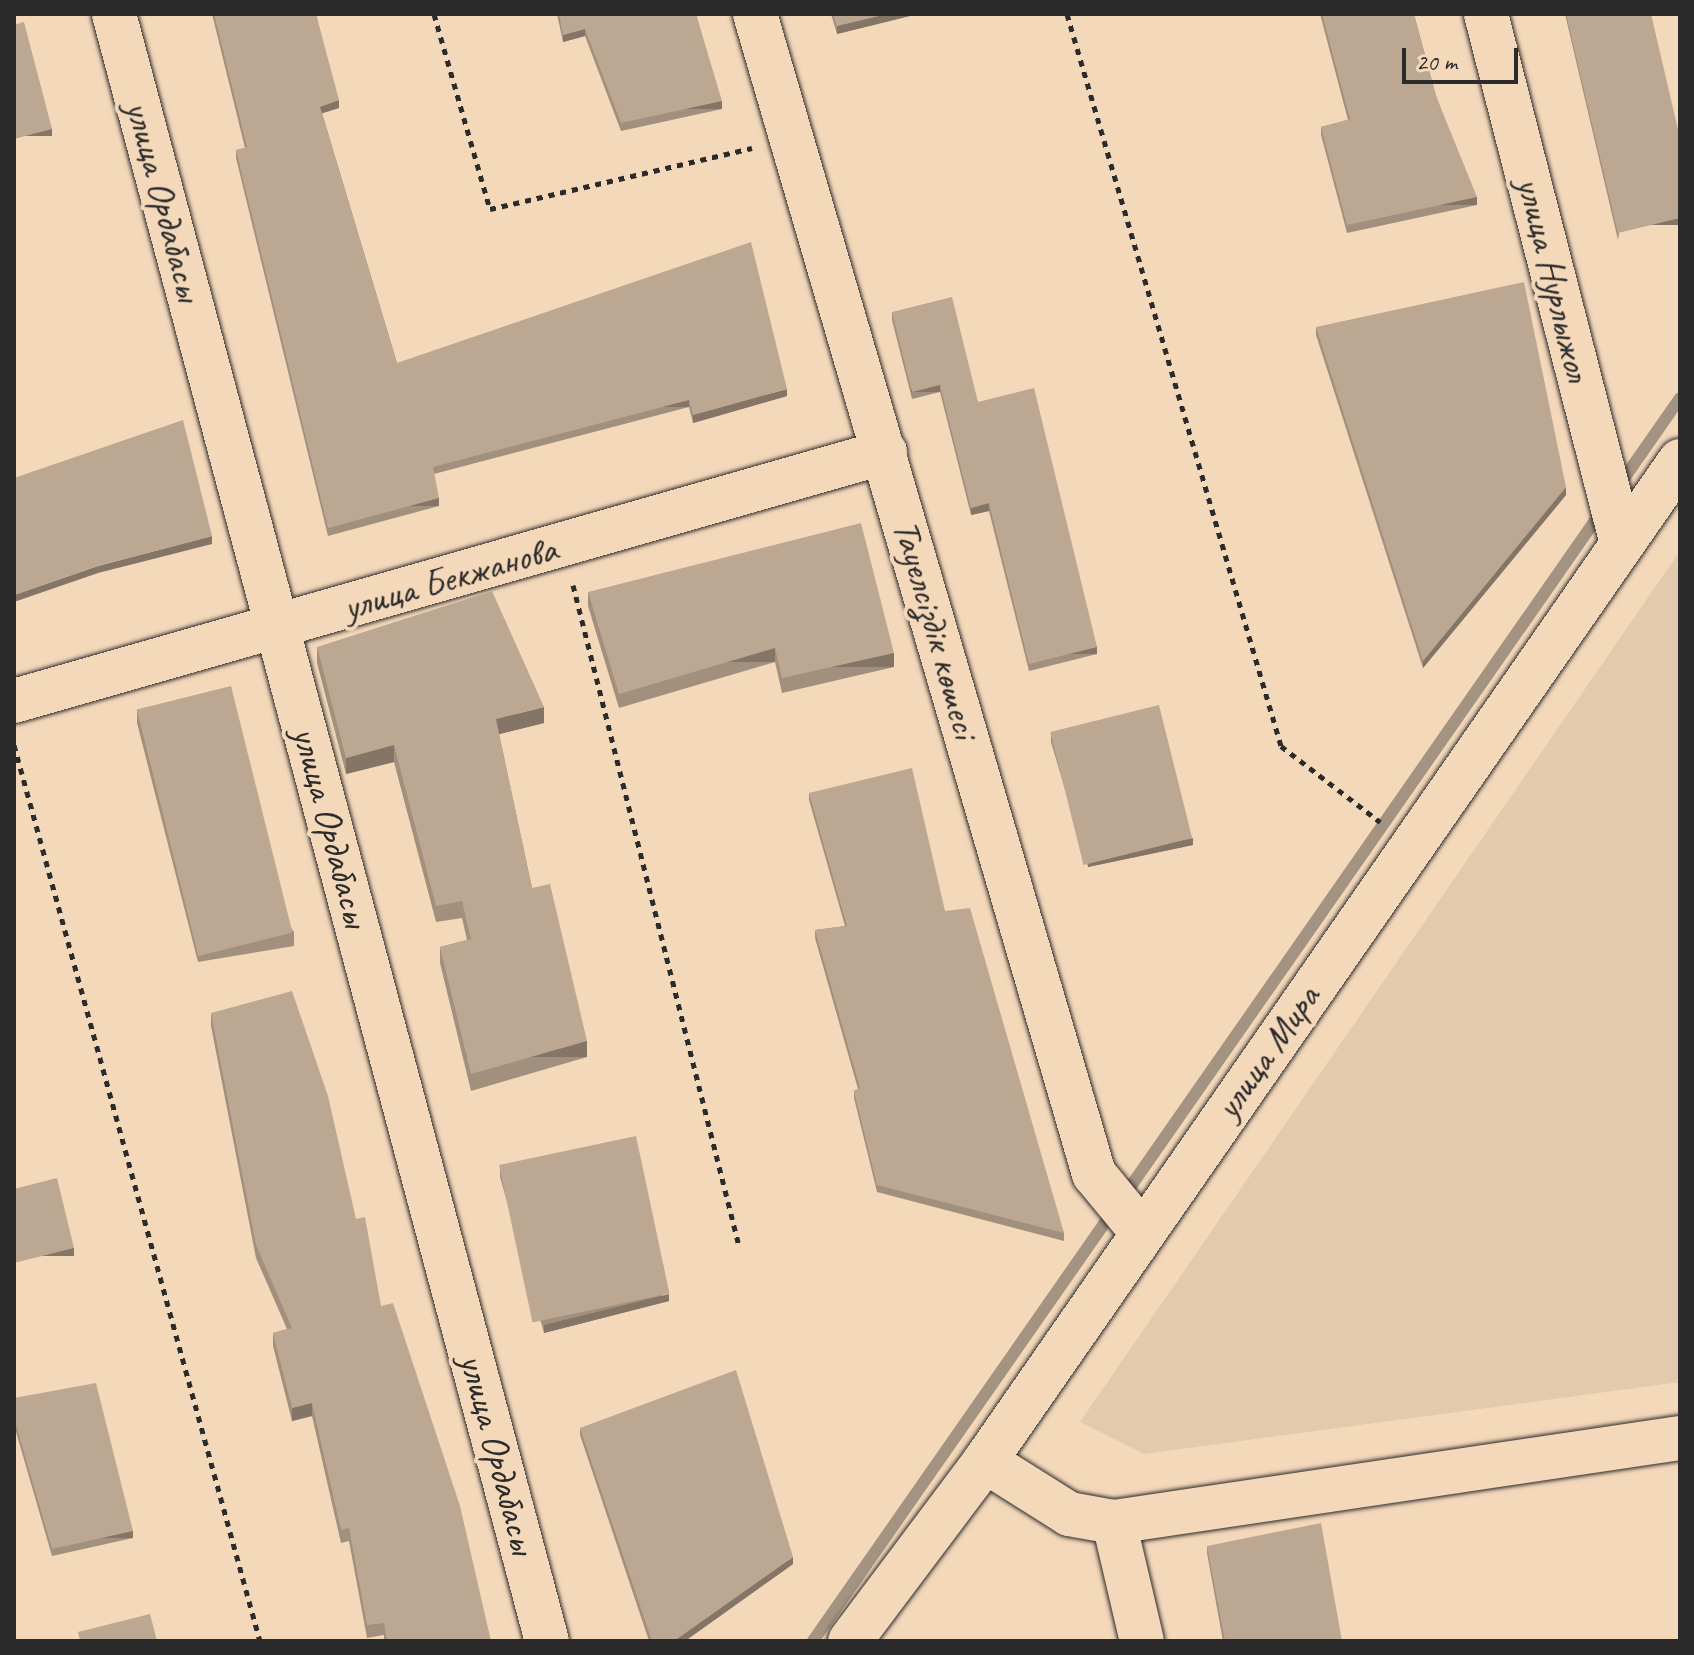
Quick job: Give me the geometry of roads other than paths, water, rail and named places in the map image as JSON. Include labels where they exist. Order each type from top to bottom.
[{"type":"street","name":"улица Ордабасы","points":[[114,14],[547,1641]]},
{"type":"street","name":"Тауелсіздік көшесі","points":[[755,14],[1094,1174],[1141,1231]]},
{"type":"street","name":"улица Нурлыжол","points":[[1486,14],[1622,544]]},
{"type":"street","name":"улица Бекжанова","points":[[14,701],[885,452]]},
{"type":"street","name":"улица Мира","points":[[850,1641],[985,1461],[1141,1231],[1680,461]]},
{"type":"street","points":[[985,1461],[1069,1514],[1114,1522],[1679,1442]]},
{"type":"street","points":[[1114,1522],[1142,1641]]},
{"type":"waterway","points":[[1618,487],[1680,398]]},
{"type":"waterway","points":[[1124,1196],[1603,509]]},
{"type":"waterway","points":[[813,1641],[1113,1211]]}]
